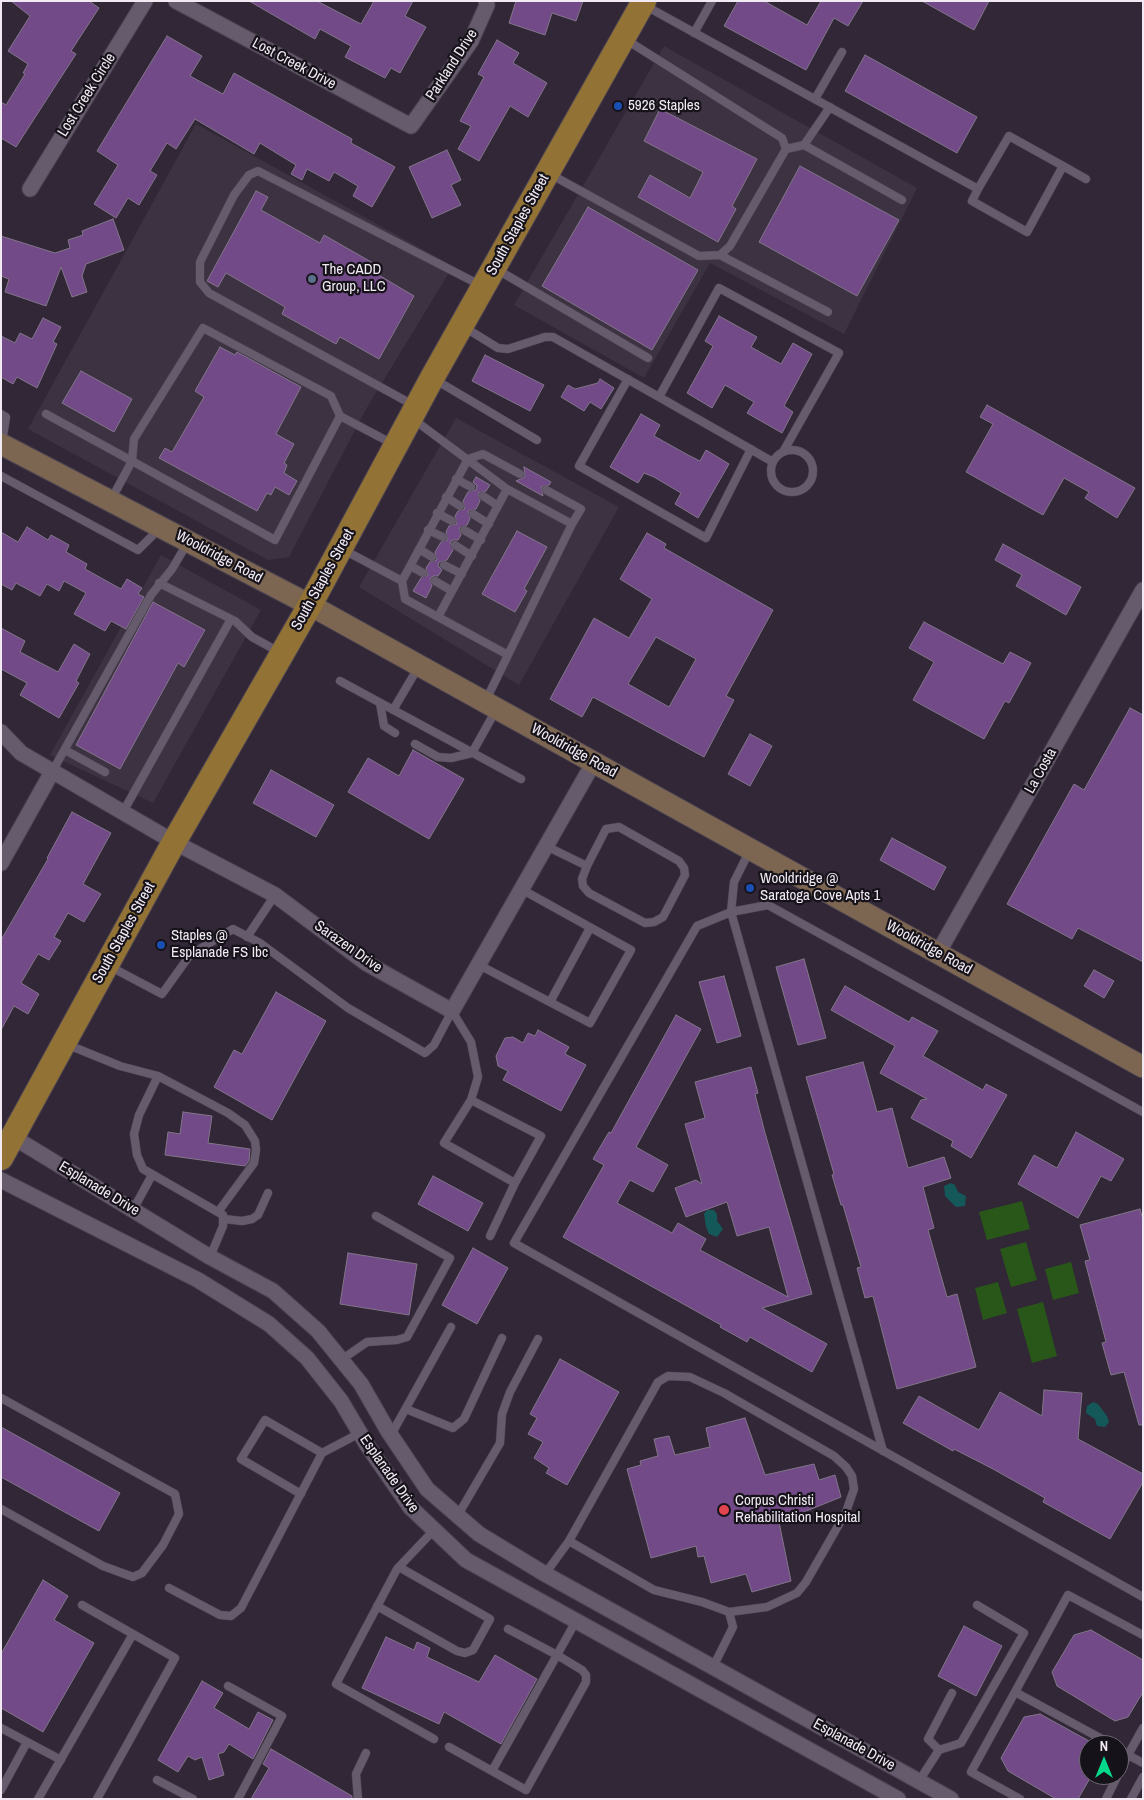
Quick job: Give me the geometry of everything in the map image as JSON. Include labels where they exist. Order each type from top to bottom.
[{"type":"main road","name":"South Staples Street","points":[[1,1158],[174,842],[310,605],[415,413],[432,378],[463,326],[546,172],[643,3]]},
{"type":"main road","name":"Wooldridge Road","points":[[2,444],[310,605],[1143,1067]]},
{"type":"street","name":"Lost Creek Circle","points":[[30,189],[145,1]]},
{"type":"street","name":"Lost Creek Drive","points":[[176,1],[411,126]]},
{"type":"street","name":"Parkland Drive","points":[[411,126],[455,67],[471,41],[487,5],[486,1]]},
{"type":"street","name":"La Costa","points":[[938,953],[1143,590]]},
{"type":"street","name":"Sarazen Drive","points":[[1,732],[21,753],[174,842],[275,895],[366,963],[452,1011]]},
{"type":"street","points":[[452,1011],[594,762]]},
{"type":"street","points":[[1,863],[52,772]]},
{"type":"street","name":"Esplanade Drive","points":[[13,1137],[210,1257],[273,1291],[318,1332],[361,1384],[391,1435],[428,1489],[480,1534],[540,1572],[951,1799]]},
{"type":"street","name":"Esplanade Drive","points":[[1,1180],[198,1280],[269,1324],[307,1358],[341,1401],[360,1433],[410,1507],[466,1560],[898,1799]]},
{"type":"street","points":[[198,1280],[210,1257]]},
{"type":"street","points":[[320,1375],[341,1360]]},
{"type":"street","points":[[523,1591],[540,1572]]},
{"type":"street","points":[[744,1714],[757,1692]]},
{"type":"lane","points":[[694,32],[712,1]]},
{"type":"lane","points":[[643,3],[978,189]]},
{"type":"lane","points":[[623,38],[782,138],[786,149]]},
{"type":"lane","points":[[815,99],[842,52]]},
{"type":"lane","points":[[804,145],[830,107]]},
{"type":"lane","points":[[1063,166],[1026,232],[972,201],[1009,136],[1063,166],[1086,179]]},
{"type":"lane","points":[[720,255],[730,246],[786,149],[804,145],[902,200]]},
{"type":"lane","points":[[572,524],[507,489],[468,459],[415,413],[210,293],[200,282],[200,262],[234,195],[249,175],[258,171],[489,278],[648,358]]},
{"type":"lane","points":[[546,172],[700,256],[720,255],[828,312]]},
{"type":"lane","points":[[659,396],[719,288],[839,353],[783,452],[773,462],[772,475],[779,487],[792,492],[805,488],[810,483],[814,470],[808,457],[796,450],[783,452]]},
{"type":"lane","points":[[463,326],[498,348],[508,349],[545,337],[553,337],[773,462]]},
{"type":"lane","points":[[111,500],[132,461],[134,439],[203,328],[331,396],[340,416],[397,446]]},
{"type":"lane","points":[[432,378],[537,440]]},
{"type":"lane","points":[[628,379],[578,466],[706,538],[750,449]]},
{"type":"lane","points":[[1,414],[6,417],[2,444]]},
{"type":"lane","points":[[46,414],[276,540],[340,416]]},
{"type":"lane","points":[[508,655],[405,599],[402,581],[437,513],[468,459],[483,454],[520,474]]},
{"type":"lane","points":[[1,476],[138,550],[161,526]]},
{"type":"lane","points":[[456,478],[471,487]]},
{"type":"lane","points":[[438,617],[507,489]]},
{"type":"lane","points":[[472,753],[508,655],[581,509],[546,490]]},
{"type":"lane","points":[[483,496],[498,506]]},
{"type":"lane","points":[[446,497],[460,506]]},
{"type":"lane","points":[[437,513],[452,522]]},
{"type":"lane","points":[[473,514],[489,524]]},
{"type":"lane","points":[[428,530],[443,537]]},
{"type":"lane","points":[[464,530],[481,540]]},
{"type":"lane","points":[[52,772],[159,583],[172,569],[188,540]]},
{"type":"lane","points":[[455,545],[472,556]]},
{"type":"lane","points":[[341,548],[402,581]]},
{"type":"lane","points":[[419,550],[432,557]]},
{"type":"lane","points":[[444,565],[462,574]]},
{"type":"lane","points":[[411,566],[423,573]]},
{"type":"lane","points":[[435,581],[452,591]]},
{"type":"lane","points":[[159,583],[231,619],[252,637],[282,654]]},
{"type":"lane","points":[[122,812],[231,619]]},
{"type":"lane","points":[[393,710],[419,665]]},
{"type":"lane","points":[[340,682],[521,779]]},
{"type":"lane","points":[[380,703],[384,726],[395,732]]},
{"type":"lane","points":[[415,744],[438,757],[451,758],[472,753]]},
{"type":"lane","points":[[65,750],[105,772]]},
{"type":"lane","points":[[619,826],[679,861],[684,868],[685,875],[663,917],[654,922],[645,923],[588,893],[583,886],[582,880],[587,866],[606,829],[619,826]]},
{"type":"lane","points":[[546,846],[587,866]]},
{"type":"lane","points":[[750,848],[734,882],[731,912],[883,1451]]},
{"type":"lane","points":[[479,965],[590,1023],[631,950],[521,889]]},
{"type":"lane","points":[[247,936],[275,895]]},
{"type":"lane","points":[[1143,1112],[768,905],[731,912],[697,926],[514,1244],[1143,1596]]},
{"type":"lane","points":[[550,1002],[590,928]]},
{"type":"lane","points":[[107,964],[162,994],[190,955],[233,929],[247,936],[348,1008],[425,1053],[434,1045],[452,1011]]},
{"type":"lane","points":[[452,1011],[471,1042],[478,1077],[471,1100],[444,1143],[515,1183]]},
{"type":"lane","points":[[64,1043],[120,1066],[158,1076],[228,1112],[245,1125],[255,1141],[254,1163],[218,1212]]},
{"type":"lane","points":[[158,1076],[139,1115],[134,1134],[143,1169],[223,1215],[224,1219],[210,1257]]},
{"type":"lane","points":[[471,1100],[541,1136],[515,1183],[490,1236]]},
{"type":"lane","points":[[133,1210],[152,1175]]},
{"type":"lane","points":[[224,1219],[242,1221],[258,1216],[268,1194]]},
{"type":"lane","points":[[341,1360],[367,1342],[397,1340],[407,1337],[450,1258],[376,1216]]},
{"type":"lane","points":[[391,1435],[451,1327]]},
{"type":"lane","points":[[406,1409],[453,1428],[464,1419],[502,1338]]},
{"type":"lane","points":[[458,1515],[500,1443],[502,1414],[510,1392],[538,1338]]},
{"type":"lane","points":[[540,1572],[569,1542],[658,1382],[668,1376],[690,1377],[724,1393],[834,1456],[852,1476],[854,1489],[852,1500],[806,1582],[797,1593],[767,1607],[729,1612],[702,1602],[654,1590],[569,1542]]},
{"type":"lane","points":[[1,1398],[176,1494],[179,1514],[163,1545],[142,1573],[133,1577],[103,1566],[1,1510]]},
{"type":"lane","points":[[301,1494],[241,1459],[264,1420],[322,1454]]},
{"type":"lane","points":[[169,1588],[220,1615],[231,1616],[241,1608],[322,1454],[360,1433]]},
{"type":"lane","points":[[434,1530],[399,1567],[336,1684],[434,1739]]},
{"type":"lane","points":[[377,1606],[457,1651],[466,1653],[473,1650],[490,1619],[399,1567]]},
{"type":"lane","points":[[1020,1799],[971,1772],[1068,1595],[1143,1635]]},
{"type":"lane","points":[[82,1605],[175,1658],[97,1799]]},
{"type":"lane","points":[[919,1781],[939,1750],[961,1743],[1024,1633],[977,1605]]},
{"type":"lane","points":[[713,1667],[733,1627],[729,1612]]},
{"type":"lane","points":[[492,1771],[576,1621]]},
{"type":"lane","points":[[449,1747],[526,1790],[586,1682],[586,1675],[582,1670],[508,1629]]},
{"type":"lane","points":[[38,1799],[133,1634]]},
{"type":"lane","points":[[228,1686],[282,1716],[238,1799]]},
{"type":"lane","points":[[1015,1692],[1095,1735]]},
{"type":"lane","points":[[939,1750],[928,1740],[952,1693]]},
{"type":"lane","points":[[1,1728],[61,1760]]},
{"type":"lane","points":[[1129,1753],[1143,1728]]},
{"type":"lane","points":[[1,1790],[27,1742]]},
{"type":"lane","points":[[358,1799],[356,1774],[366,1752]]},
{"type":"lane","points":[[1129,1756],[1143,1763]]},
{"type":"lane","points":[[1131,1799],[1143,1777]]},
{"type":"lane","points":[[157,1780],[193,1799]]},
{"type":"lane","points":[[1106,1799],[1113,1785]]},
{"type":"shaded area","points":[[664,46],[917,188],[844,334],[710,263],[644,378],[514,305]]},
{"type":"shaded area","points":[[196,124],[453,266],[365,411],[289,557],[268,560],[28,429]]},
{"type":"shaded area","points":[[456,418],[619,507],[519,685],[359,587]]},
{"type":"shaded area","points":[[161,555],[261,610],[153,803],[50,755]]},
{"type":"shaded area","points":[[951,1183],[955,1185],[958,1192],[966,1196],[965,1206],[956,1207],[945,1196],[944,1186]]},
{"type":"shaded area","points":[[707,1210],[714,1210],[717,1214],[717,1221],[723,1229],[717,1237],[709,1234],[706,1227],[704,1214]]},
{"type":"shaded area","points":[[1093,1402],[1098,1404],[1107,1416],[1109,1422],[1105,1427],[1097,1426],[1095,1419],[1086,1413],[1087,1406]]},
{"type":"green space","points":[[1022,1201],[1030,1229],[987,1240],[979,1212]]},
{"type":"green space","points":[[1026,1242],[1037,1280],[1011,1287],[1000,1249]]},
{"type":"green space","points":[[1071,1262],[1079,1293],[1053,1300],[1045,1269]]},
{"type":"green space","points":[[998,1282],[1007,1313],[983,1320],[975,1288]]},
{"type":"green space","points":[[1043,1302],[1057,1356],[1032,1363],[1017,1309]]},
{"type":"building","points":[[11,1],[89,1],[99,8],[71,51],[76,54],[16,147],[1,138],[1,102],[6,105],[25,74],[23,73],[28,64],[8,51],[30,16]]},
{"type":"building","points":[[249,1],[317,1],[361,24],[374,1],[413,1],[405,16],[426,27],[400,73],[391,68],[385,78],[345,57],[351,46],[320,29],[315,39]]},
{"type":"building","points":[[516,1],[583,1],[576,21],[552,13],[545,35],[509,23]]},
{"type":"building","points":[[738,1],[764,1],[807,25],[821,1],[863,1],[848,26],[834,18],[806,70],[724,26]]},
{"type":"building","points":[[922,1],[989,1],[974,30]]},
{"type":"building","points":[[167,36],[202,56],[190,76],[223,94],[234,73],[352,139],[351,143],[395,167],[372,207],[353,196],[358,186],[334,172],[329,181],[307,169],[302,180],[291,174],[296,165],[260,143],[254,154],[195,119],[176,149],[167,143],[150,171],[157,175],[139,205],[128,198],[116,218],[94,204],[118,165],[97,151]]},
{"type":"building","points":[[497,40],[519,53],[513,63],[547,83],[528,117],[510,106],[479,161],[458,149],[471,126],[460,121],[484,77],[478,74]]},
{"type":"building","points":[[865,55],[977,117],[957,153],[845,91]]},
{"type":"building","points":[[660,109],[757,159],[732,206],[736,209],[718,242],[638,197],[650,175],[690,198],[703,172],[644,141]]},
{"type":"building","points":[[447,150],[461,180],[451,185],[461,205],[432,218],[409,167]]},
{"type":"building","points":[[800,166],[899,220],[857,296],[759,242]]},
{"type":"building","points":[[256,191],[268,197],[261,210],[320,243],[324,235],[380,267],[377,274],[414,296],[379,359],[340,337],[336,344],[282,314],[285,307],[226,273],[218,287],[207,281]]},
{"type":"building","points":[[588,207],[698,270],[652,350],[542,286]]},
{"type":"building","points":[[113,219],[124,250],[86,264],[82,276],[87,292],[72,297],[61,267],[46,306],[5,292],[9,279],[1,276],[1,236],[55,253],[70,248],[68,240],[83,235],[82,231]]},
{"type":"building","points":[[719,316],[757,337],[751,347],[781,364],[793,343],[812,354],[784,406],[793,412],[782,433],[747,413],[754,402],[725,385],[712,408],[687,393],[713,346],[705,341]]},
{"type":"building","points":[[43,318],[61,327],[53,342],[57,344],[37,388],[17,377],[13,384],[1,377],[1,336],[15,343],[20,333],[32,339]]},
{"type":"building","points":[[220,347],[235,355],[237,352],[301,387],[276,434],[294,444],[284,463],[287,465],[284,473],[297,481],[289,495],[275,487],[271,495],[267,493],[257,511],[159,458],[165,448],[172,452],[204,397],[195,391]]},
{"type":"building","points":[[485,355],[544,385],[530,411],[472,381]]},
{"type":"building","points":[[81,371],[132,399],[114,432],[62,403]]},
{"type":"building","points":[[600,379],[614,388],[601,409],[590,402],[584,411],[561,397],[568,385],[575,389],[598,383]]},
{"type":"building","points":[[987,405],[1135,488],[1117,518],[1085,498],[1089,492],[1064,478],[1043,515],[966,472],[993,424],[980,417]]},
{"type":"building","points":[[641,414],[660,425],[654,436],[700,461],[706,450],[729,464],[698,518],[675,504],[681,493],[654,477],[644,473],[638,483],[610,467]]},
{"type":"building","points":[[524,467],[551,482],[549,485],[541,487],[543,496],[516,481],[525,477]]},
{"type":"building","points":[[476,477],[490,485],[486,491],[478,493],[480,501],[476,509],[468,511],[470,519],[467,525],[459,528],[461,535],[458,540],[450,542],[453,550],[447,560],[439,562],[438,566],[442,570],[438,576],[433,576],[430,579],[432,586],[426,598],[413,591],[421,578],[428,575],[426,568],[430,562],[437,560],[435,552],[441,542],[448,540],[446,532],[449,526],[457,524],[455,516],[458,511],[465,509],[463,501],[468,492],[476,490],[477,486],[473,482]]},
{"type":"building","points":[[27,527],[48,540],[51,535],[69,545],[66,552],[87,564],[85,569],[121,589],[127,579],[142,588],[138,594],[144,597],[126,629],[111,621],[105,631],[74,614],[86,593],[64,581],[59,591],[47,584],[40,596],[16,583],[12,590],[1,584],[1,532],[18,542]]},
{"type":"building","points":[[517,531],[547,547],[524,589],[527,591],[515,612],[482,594]]},
{"type":"building","points":[[647,533],[666,544],[664,548],[773,610],[726,696],[734,700],[704,757],[593,697],[582,717],[550,699],[594,618],[629,638],[652,599],[620,579]],"holes":[[[656,637],[696,659],[669,707],[628,684]]]},
{"type":"building","points":[[1003,544],[1081,587],[1066,615],[1016,586],[1022,575],[995,560]]},
{"type":"building","points":[[153,602],[205,630],[184,667],[178,663],[120,769],[76,745]]},
{"type":"building","points":[[924,622],[1003,664],[1010,652],[1031,663],[1009,703],[1005,701],[984,739],[913,700],[934,662],[909,648]]},
{"type":"building","points":[[1,628],[25,641],[20,652],[58,672],[74,644],[90,654],[76,681],[79,683],[59,718],[20,695],[27,683],[1,669]]},
{"type":"building","points":[[1130,708],[1143,715],[1143,962],[1078,928],[1072,939],[1007,904],[1074,784],[1084,790]]},
{"type":"building","points":[[750,734],[772,746],[750,786],[728,774]]},
{"type":"building","points":[[413,750],[464,779],[429,839],[348,792],[368,758],[399,776]]},
{"type":"building","points":[[271,770],[334,805],[316,837],[253,803]]},
{"type":"building","points":[[72,812],[111,833],[83,884],[101,894],[84,922],[68,913],[54,937],[61,941],[49,960],[38,954],[21,983],[39,994],[28,1014],[14,1006],[1,1030],[1,940],[48,859]]},
{"type":"building","points":[[892,838],[946,867],[934,890],[880,860]]},
{"type":"building","points":[[804,959],[826,1038],[798,1045],[776,967]]},
{"type":"building","points":[[1094,970],[1114,981],[1104,998],[1084,986]]},
{"type":"building","points":[[724,976],[741,1036],[717,1043],[699,982]]},
{"type":"building","points":[[845,986],[909,1022],[912,1017],[938,1031],[923,1056],[983,1090],[986,1084],[1007,1095],[971,1158],[951,1146],[953,1141],[911,1118],[921,1100],[927,1099],[880,1073],[895,1046],[831,1010]]},
{"type":"building","points":[[276,992],[326,1021],[272,1120],[214,1087],[234,1050],[242,1054]]},
{"type":"building","points":[[676,1015],[701,1029],[636,1147],[668,1165],[653,1192],[630,1180],[617,1203],[672,1233],[678,1223],[706,1239],[700,1250],[788,1297],[769,1227],[737,1236],[727,1202],[686,1217],[675,1188],[696,1180],[702,1184],[685,1124],[705,1118],[695,1082],[751,1067],[758,1093],[755,1094],[765,1133],[812,1294],[762,1308],[827,1344],[812,1372],[750,1337],[747,1342],[720,1327],[721,1325],[563,1237],[604,1165],[593,1159],[609,1132],[611,1133]]},
{"type":"building","points":[[538,1030],[569,1047],[565,1054],[586,1065],[561,1111],[503,1080],[508,1071],[498,1066],[496,1056],[505,1038],[513,1037],[523,1043],[528,1033],[535,1036]]},
{"type":"building","points":[[863,1062],[877,1112],[892,1108],[908,1168],[944,1157],[951,1178],[923,1187],[934,1228],[928,1230],[947,1297],[957,1294],[976,1367],[897,1389],[873,1296],[865,1298],[857,1268],[861,1267],[832,1175],[834,1174],[806,1077]]},
{"type":"building","points":[[183,1112],[212,1116],[208,1143],[250,1149],[249,1161],[245,1166],[165,1155],[168,1132],[180,1134]]},
{"type":"building","points":[[1076,1132],[1124,1159],[1111,1181],[1101,1176],[1078,1218],[1018,1184],[1034,1155],[1057,1168]]},
{"type":"building","points":[[433,1176],[483,1203],[468,1231],[418,1204]]},
{"type":"building","points":[[1140,1209],[1143,1220],[1143,1425],[1139,1425],[1124,1372],[1111,1375],[1102,1343],[1106,1342],[1085,1261],[1090,1260],[1080,1225]]},
{"type":"building","points":[[473,1248],[508,1268],[477,1324],[442,1305]]},
{"type":"building","points":[[348,1253],[417,1264],[409,1315],[340,1304]]},
{"type":"building","points":[[560,1359],[619,1392],[567,1485],[546,1473],[549,1468],[534,1458],[543,1442],[528,1434],[537,1418],[530,1414]]},
{"type":"building","points":[[1044,1390],[1082,1393],[1078,1439],[1143,1474],[1143,1482],[1110,1539],[1043,1502],[1045,1498],[903,1423],[919,1396],[979,1430],[1000,1392],[1042,1416]]},
{"type":"building","name":"Corpus Christi Rehabilitation Hospital","points":[[745,1418],[765,1475],[814,1464],[819,1480],[835,1475],[841,1497],[779,1522],[791,1581],[752,1592],[746,1574],[711,1583],[704,1556],[698,1557],[696,1546],[651,1558],[627,1469],[641,1465],[640,1461],[658,1456],[654,1439],[669,1436],[675,1455],[710,1447],[706,1428]]},
{"type":"building","points":[[1,1427],[120,1493],[99,1531],[1,1477]]},
{"type":"building","points":[[43,1580],[68,1596],[54,1620],[94,1643],[43,1732],[1,1708],[1,1654]]},
{"type":"building","points":[[964,1626],[1002,1646],[976,1696],[938,1676]]},
{"type":"building","points":[[1091,1630],[1143,1660],[1143,1692],[1128,1717],[1115,1721],[1057,1686],[1052,1672],[1074,1635]]},
{"type":"building","points":[[386,1637],[414,1650],[417,1642],[430,1648],[427,1657],[479,1682],[495,1655],[537,1679],[501,1744],[444,1712],[439,1724],[362,1688]]},
{"type":"building","points":[[202,1681],[223,1693],[214,1708],[249,1729],[258,1712],[273,1720],[253,1759],[229,1744],[224,1752],[218,1754],[224,1775],[209,1780],[202,1757],[195,1760],[188,1756],[178,1772],[158,1760]]},
{"type":"building","points":[[1040,1714],[1079,1735],[1079,1785],[1086,1785],[1078,1799],[1056,1799],[1008,1771],[1001,1758],[1024,1717]]},
{"type":"building","points":[[271,1749],[352,1796],[352,1799],[251,1799],[269,1768],[263,1764]]},
{"type":"place","name":"5926 Staples","points":[[618,106]]},
{"type":"place","name":"The CADD Group, LLC","points":[[312,279]]},
{"type":"place","name":"Wooldridge @ Saratoga Cove Apts 1","points":[[750,888]]},
{"type":"place","name":"Staples @ Esplanade FS Ibc","points":[[161,945]]},
{"type":"place","name":"Corpus Christi Rehabilitation Hospital","points":[[724,1510]]}]
